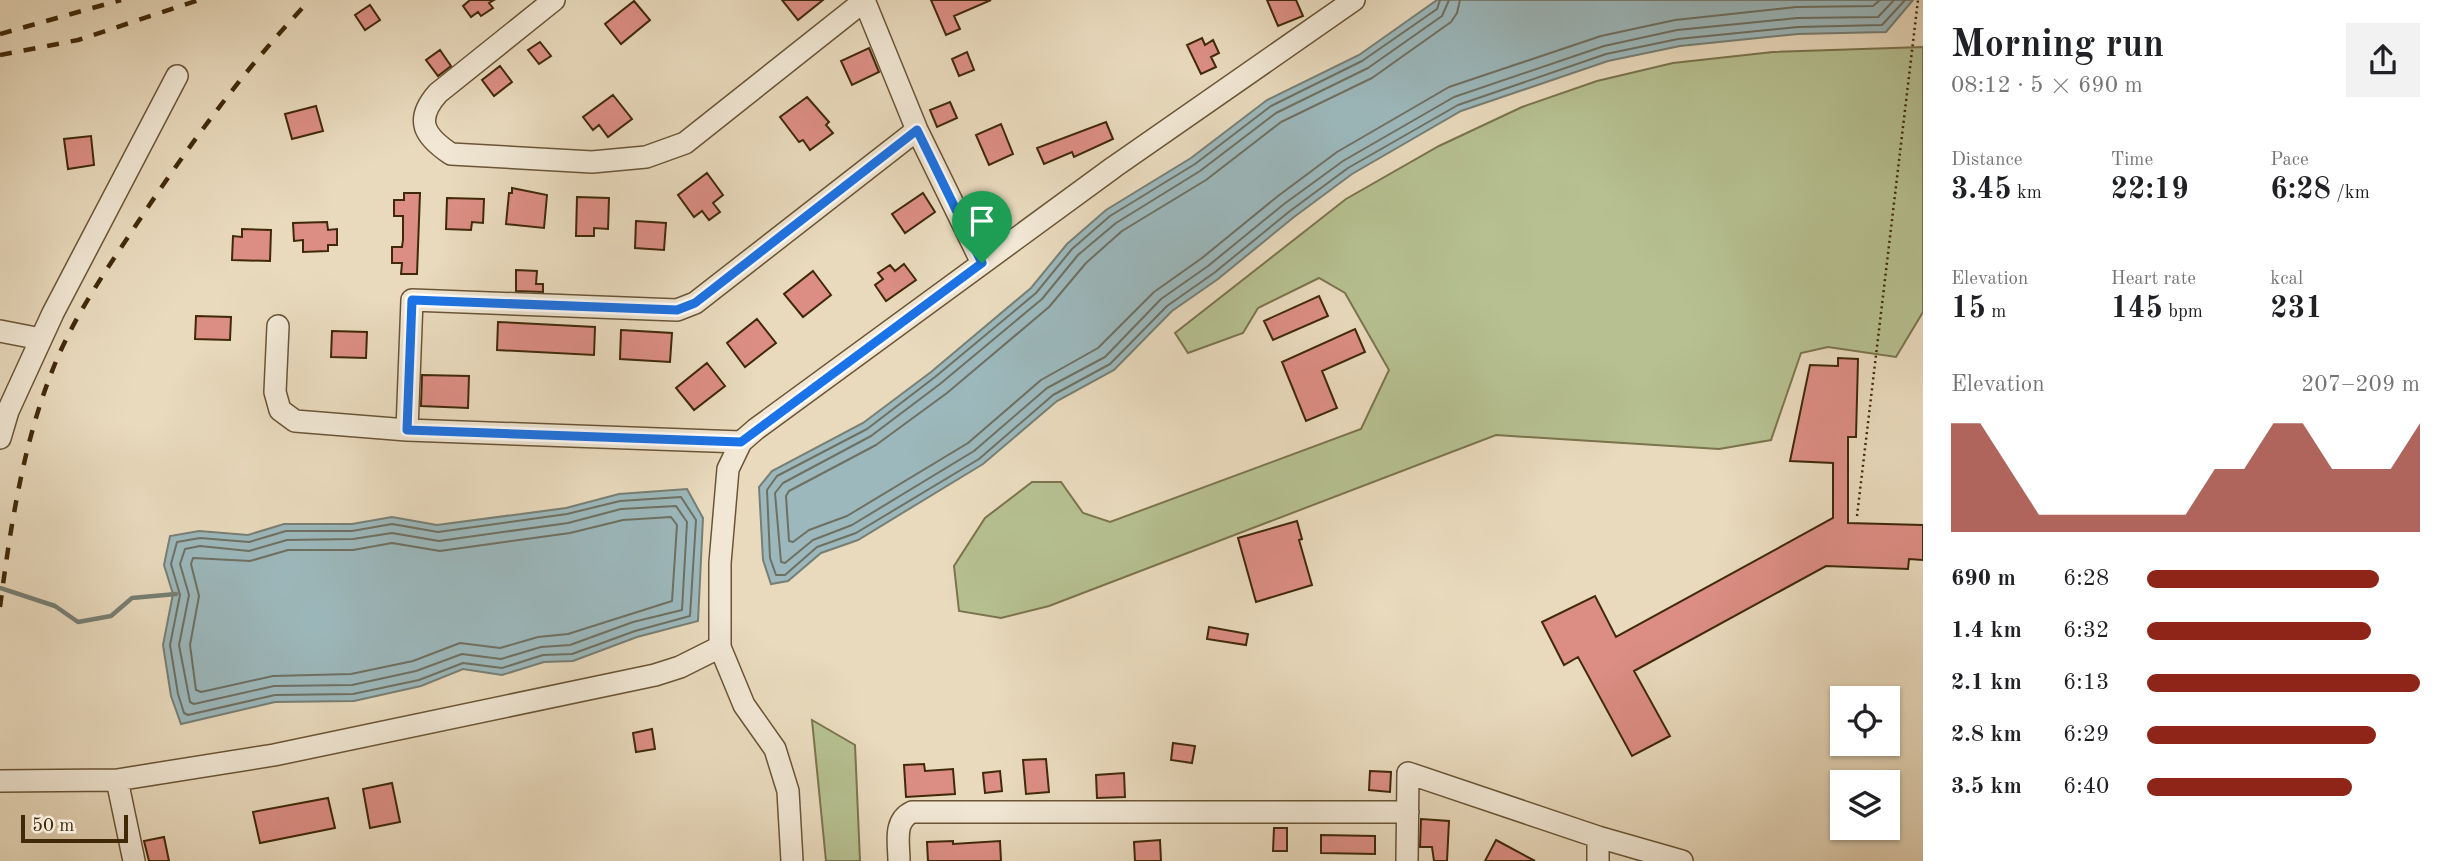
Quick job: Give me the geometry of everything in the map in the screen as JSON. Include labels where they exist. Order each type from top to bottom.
[{"type":"street","points":[[554,0],[438,93],[427,106],[424,119],[426,132],[434,143],[451,154],[592,162],[646,157],[685,143],[864,1],[917,130],[982,263]]},
{"type":"street","points":[[792,861],[788,791],[775,749],[744,705],[720,646],[720,563],[728,469],[737,449],[982,263],[1114,167],[1354,0]]},
{"type":"street","points":[[0,438],[8,411],[41,338],[177,76]]},
{"type":"street","points":[[407,430],[412,300],[677,310],[695,303],[917,130]]},
{"type":"street","points":[[278,326],[275,392],[280,410],[295,421],[737,449]]},
{"type":"street","points":[[0,331],[41,338]]},
{"type":"street","points":[[0,781],[117,780],[274,755],[655,675],[680,667],[720,646]]},
{"type":"street","points":[[1407,861],[1408,773],[1598,837],[1682,861]]},
{"type":"street","points":[[117,780],[134,861]]},
{"type":"street","points":[[899,861],[898,829],[901,821],[912,812],[1408,812]]},
{"type":"street","points":[[1598,837],[1598,861]]},
{"type":"path","points":[[1857,516],[1918,0]]},
{"type":"green space","points":[[1923,47],[1923,312],[1896,357],[1828,347],[1801,353],[1771,440],[1719,449],[1496,435],[1049,606],[1001,618],[959,611],[954,566],[985,518],[1032,482],[1061,482],[1083,513],[1110,522],[1361,429],[1389,370],[1345,293],[1319,278],[1258,308],[1243,333],[1188,353],[1175,333],[1346,199],[1439,146],[1522,107],[1597,81],[1673,63],[1773,52]]},
{"type":"green space","points":[[812,720],[855,745],[860,861],[826,861]]},
{"type":"water","points":[[1437,0],[1913,0],[1886,32],[1798,34],[1680,46],[1608,61],[1461,111],[1352,174],[1218,279],[1172,311],[1114,370],[1057,401],[983,464],[858,540],[821,553],[788,581],[771,584],[763,560],[759,487],[772,471],[863,423],[931,372],[1031,288],[1067,244],[1106,210],[1191,158],[1267,100],[1359,55]]},
{"type":"water","points":[[687,489],[703,518],[698,621],[637,637],[573,661],[544,662],[502,675],[463,669],[421,686],[354,701],[275,702],[181,724],[171,696],[163,645],[173,594],[164,565],[170,536],[199,531],[248,535],[284,524],[352,524],[392,517],[437,525],[566,508],[619,494]]},
{"type":"building","points":[[470,0],[494,0],[489,3],[493,8],[481,16],[478,12],[471,17],[463,6]]},
{"type":"building","points":[[782,0],[823,0],[798,20]]},
{"type":"building","points":[[931,0],[991,0],[954,16],[960,29],[946,35]]},
{"type":"building","points":[[1267,0],[1296,0],[1303,16],[1278,26]]},
{"type":"building","points":[[634,1],[650,20],[621,44],[605,24]]},
{"type":"building","points":[[370,5],[380,20],[365,30],[355,15]]},
{"type":"building","points":[[1202,38],[1205,45],[1213,40],[1219,53],[1211,57],[1216,67],[1201,74],[1187,45]]},
{"type":"building","points":[[540,42],[551,56],[539,64],[528,50]]},
{"type":"building","points":[[869,48],[879,72],[852,85],[841,61]]},
{"type":"building","points":[[440,50],[451,66],[438,76],[426,60]]},
{"type":"building","points":[[967,52],[974,70],[959,76],[952,59]]},
{"type":"building","points":[[500,66],[512,82],[494,96],[482,80]]},
{"type":"building","points":[[613,95],[632,119],[608,137],[599,125],[593,130],[583,117]]},
{"type":"building","points":[[807,97],[829,122],[826,125],[833,133],[810,150],[803,140],[799,142],[780,117]]},
{"type":"building","points":[[950,102],[957,118],[937,127],[930,110]]},
{"type":"building","points":[[316,106],[323,131],[292,139],[285,114]]},
{"type":"building","points":[[1106,122],[1113,139],[1074,157],[1072,152],[1044,164],[1037,148]]},
{"type":"building","points":[[1001,124],[1013,154],[989,165],[976,135]]},
{"type":"building","points":[[91,136],[94,165],[68,169],[64,139]]},
{"type":"building","points":[[707,173],[723,195],[713,203],[720,212],[709,220],[702,211],[694,217],[678,195]]},
{"type":"building","points":[[512,188],[547,195],[544,228],[506,224],[509,193],[512,193]]},
{"type":"building","points":[[404,193],[420,193],[417,274],[401,274],[402,263],[392,263],[392,247],[402,247],[403,240],[403,216],[394,216],[394,200],[404,200]]},
{"type":"building","points":[[923,193],[935,212],[905,233],[892,214]]},
{"type":"building","points":[[978,195],[989,220],[978,225],[966,200]]},
{"type":"building","points":[[577,197],[609,198],[608,229],[594,228],[594,236],[576,236]]},
{"type":"building","points":[[447,198],[484,199],[483,223],[472,222],[471,230],[446,229]]},
{"type":"building","points":[[636,221],[666,223],[664,250],[635,248]]},
{"type":"building","points":[[327,222],[328,230],[337,229],[337,245],[328,245],[328,251],[303,252],[303,240],[294,241],[293,223]]},
{"type":"building","points":[[242,229],[271,230],[270,261],[232,260],[233,236],[242,237]]},
{"type":"building","points":[[904,264],[916,280],[886,301],[875,285],[883,279],[878,273],[890,265],[895,271]]},
{"type":"building","points":[[516,270],[537,271],[536,284],[543,284],[543,292],[516,291]]},
{"type":"building","points":[[813,271],[831,295],[803,317],[784,294]]},
{"type":"building","points":[[1319,296],[1328,316],[1273,340],[1264,321]]},
{"type":"building","points":[[196,316],[231,317],[230,340],[195,339]]},
{"type":"building","points":[[757,319],[776,343],[745,367],[727,343]]},
{"type":"building","points":[[498,322],[595,327],[594,355],[497,350]]},
{"type":"building","points":[[1355,329],[1365,352],[1322,371],[1337,408],[1306,421],[1282,362]]},
{"type":"building","points":[[621,330],[672,333],[670,362],[620,359]]},
{"type":"building","points":[[332,331],[367,332],[366,358],[331,357]]},
{"type":"building","points":[[1838,358],[1858,359],[1856,437],[1848,437],[1848,523],[1923,525],[1923,560],[1909,559],[1908,569],[1826,566],[1634,671],[1670,736],[1632,756],[1578,657],[1564,665],[1542,622],[1595,596],[1616,637],[1833,518],[1833,463],[1790,461],[1810,365],[1838,366]]},
{"type":"building","points":[[707,363],[725,386],[694,410],[676,388]]},
{"type":"building","points":[[422,375],[469,376],[468,408],[421,406]]},
{"type":"building","points":[[1297,521],[1302,539],[1299,540],[1312,585],[1256,602],[1238,538]]},
{"type":"building","points":[[1209,627],[1248,634],[1246,645],[1207,639]]},
{"type":"building","points":[[652,729],[655,749],[636,752],[633,733]]},
{"type":"building","points":[[1173,743],[1195,746],[1192,763],[1171,760]]},
{"type":"building","points":[[1046,759],[1049,792],[1026,794],[1023,760]]},
{"type":"building","points":[[924,764],[925,771],[953,769],[955,794],[906,797],[904,765]]},
{"type":"building","points":[[1000,771],[1002,791],[985,793],[983,773]]},
{"type":"building","points":[[1370,771],[1391,772],[1390,792],[1369,790]]},
{"type":"building","points":[[1124,773],[1125,797],[1097,798],[1096,775]]},
{"type":"building","points":[[392,783],[400,822],[370,828],[363,789]]},
{"type":"building","points":[[328,798],[335,828],[260,843],[253,812]]},
{"type":"building","points":[[1421,819],[1449,821],[1447,861],[1434,861],[1432,847],[1420,847]]},
{"type":"building","points":[[1274,828],[1287,828],[1287,851],[1273,851]]},
{"type":"building","points":[[1321,835],[1375,836],[1375,854],[1321,853]]},
{"type":"building","points":[[164,837],[169,861],[149,861],[144,841]]},
{"type":"building","points":[[1160,840],[1161,861],[1135,861],[1134,842]]},
{"type":"building","points":[[1496,840],[1535,861],[1485,861]]},
{"type":"building","points":[[953,841],[953,844],[1000,841],[1001,861],[928,861],[927,842]]},
{"type":"waterway","points":[[0,588],[55,606],[78,622],[111,616],[132,598],[176,594]]},
{"type":"railway","points":[[0,34],[121,0]]},
{"type":"railway","points":[[0,55],[78,40],[199,0]]},
{"type":"railway","points":[[0,607],[14,512],[27,450],[46,389],[65,341],[105,272],[198,135],[263,52],[310,0]]},
{"type":"route","points":[[917,130],[982,263],[741,442],[407,430],[412,300],[677,310],[695,303],[917,130]]}]
